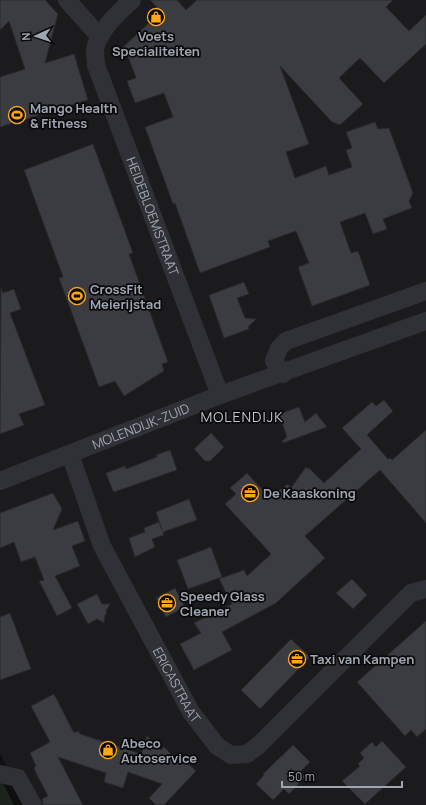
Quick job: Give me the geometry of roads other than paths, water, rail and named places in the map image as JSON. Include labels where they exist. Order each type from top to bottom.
[{"type":"street","points":[[67,0],[100,37]]},
{"type":"street","name":"HEIDEBLOEMSTRAAT","points":[[132,0],[115,16],[100,37],[95,49],[96,65],[220,395]]},
{"type":"street","points":[[283,374],[274,361],[279,348],[286,340],[426,291]]},
{"type":"street","name":"MOLENDIJK-ZUID","points":[[0,481],[220,395],[283,374],[426,321]]},
{"type":"street","name":"ERICASTRAAT","points":[[70,454],[102,546],[191,712],[217,746],[231,755],[247,754],[259,745],[411,593],[426,589]]},
{"type":"street","points":[[0,774],[18,778],[33,805]]},
{"type":"place","name":"Voets Specialiteiten","points":[[156,17]]},
{"type":"place","name":"Mango Health & Fitness","points":[[17,115]]},
{"type":"place","name":"CrossFit Meierijstad","points":[[77,296]]},
{"type":"place","name":"De Kaaskoning","points":[[250,493]]},
{"type":"place","name":"Speedy Glass Cleaner","points":[[167,603]]},
{"type":"place","name":"Taxi van Kampen","points":[[297,659]]},
{"type":"place","name":"Abeco Autoservice","points":[[108,750]]},
{"type":"district","name":"MOLENDIJK","points":[[242,417]]}]
